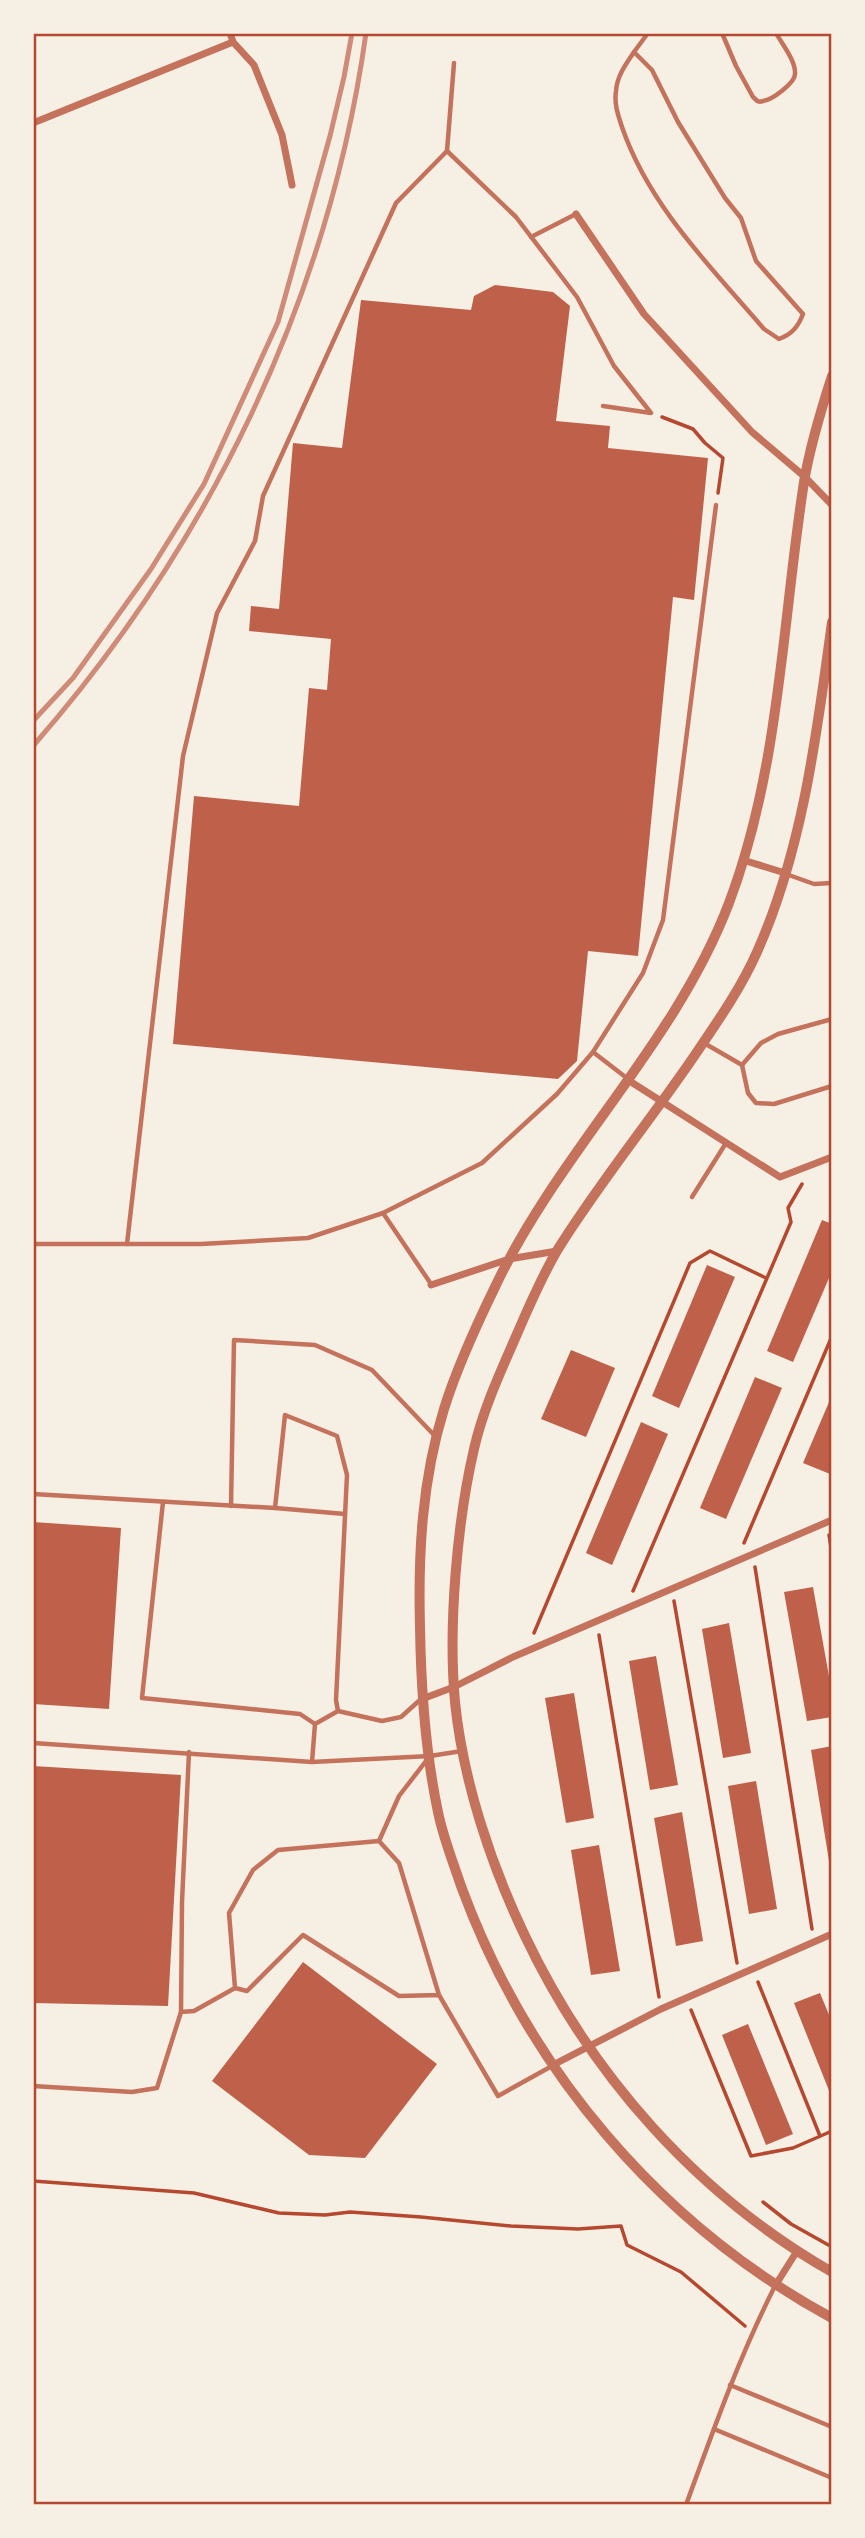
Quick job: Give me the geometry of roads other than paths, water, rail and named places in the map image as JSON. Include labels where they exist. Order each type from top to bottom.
[{"type":"street","points":[[230,33],[233,43],[254,65],[259,77],[282,135],[292,185]]},
{"type":"street","points":[[33,123],[233,43]]},
{"type":"street","points":[[576,214],[645,314],[752,432],[805,477],[832,505]]},
{"type":"street","points":[[832,376],[805,477],[763,784],[743,860],[727,907],[705,957],[673,1016],[554,1185],[509,1259],[444,1407],[425,1494],[419,1554],[421,1699],[438,1814],[471,1914],[496,1970],[553,2065],[599,2128],[638,2171],[699,2228],[775,2286],[832,2318]]},
{"type":"street","points":[[832,622],[801,813],[776,905],[756,955],[726,1009],[557,1251],[529,1307],[493,1391],[474,1446],[463,1513],[454,1631],[454,1687],[463,1751],[485,1837],[509,1903],[536,1958],[588,2047],[640,2115],[674,2150],[728,2198],[797,2251],[832,2272]]},
{"type":"street","points":[[743,860],[785,873]]},
{"type":"street","points":[[628,1080],[780,1177],[832,1157]]},
{"type":"street","points":[[431,1285],[509,1259],[557,1251]]},
{"type":"street","points":[[421,1699],[454,1687],[526,1651],[832,1520]]},
{"type":"street","points":[[553,2065],[686,1998],[832,1934]]},
{"type":"street","points":[[775,2286],[797,2251]]},
{"type":"lane","points":[[634,52],[652,70],[678,122],[725,198],[741,218],[756,261],[803,314],[799,324],[788,335],[779,338],[764,329],[676,226],[631,153],[616,108],[615,90],[622,70],[634,52],[648,33]]},
{"type":"lane","points":[[722,33],[753,97],[763,102],[793,83],[795,76],[794,66],[776,33]]},
{"type":"lane","points":[[127,1244],[183,756],[217,613],[255,541],[263,496],[396,203],[447,151],[454,62]]},
{"type":"lane","points":[[447,151],[516,217],[577,297],[614,366],[651,413],[603,406]]},
{"type":"lane","points":[[531,237],[576,214]]},
{"type":"lane","points":[[33,1244],[201,1244],[308,1238],[383,1213],[482,1163],[557,1094],[593,1052],[643,973],[663,920],[716,506]]},
{"type":"lane","points":[[785,873],[814,884],[832,883]]},
{"type":"lane","points":[[832,1019],[778,1034],[761,1043],[743,1065],[748,1093],[756,1103],[774,1104],[832,1086]]},
{"type":"lane","points":[[703,1043],[743,1065]]},
{"type":"lane","points":[[593,1052],[628,1080]]},
{"type":"lane","points":[[692,1197],[726,1143]]},
{"type":"lane","points":[[383,1213],[431,1285]]},
{"type":"lane","points":[[231,1506],[234,1340],[315,1345],[372,1370],[437,1438]]},
{"type":"lane","points":[[275,1508],[285,1415],[337,1436],[347,1475],[336,1700],[338,1712]]},
{"type":"lane","points":[[33,1494],[345,1514]]},
{"type":"lane","points":[[163,1502],[142,1698],[300,1714],[315,1724]]},
{"type":"lane","points":[[315,1724],[338,1712],[382,1721],[401,1717],[421,1699]]},
{"type":"lane","points":[[312,1762],[315,1724]]},
{"type":"lane","points":[[33,1743],[312,1762],[430,1756],[463,1751]]},
{"type":"lane","points":[[33,2086],[132,2092],[157,2088],[181,2012],[182,1902],[189,1752]]},
{"type":"lane","points":[[379,1841],[399,1797],[430,1756]]},
{"type":"lane","points":[[235,1988],[229,1913],[253,1870],[278,1850],[379,1841]]},
{"type":"lane","points":[[379,1841],[399,1863],[439,1995],[498,2096],[553,2065]]},
{"type":"lane","points":[[181,2012],[194,2011],[235,1988],[247,1991],[303,1935],[399,1996],[439,1995]]},
{"type":"lane","points":[[686,2505],[751,2332],[775,2286]]},
{"type":"lane","points":[[730,2385],[832,2427]]},
{"type":"lane","points":[[714,2429],[832,2478]]},
{"type":"railway","points":[[33,721],[73,678],[151,569],[204,484],[278,322],[330,136],[352,33]]},
{"type":"railway","points":[[33,746],[96,669],[154,587],[206,502],[252,414],[291,322],[323,228],[348,131],[366,33]]}]
